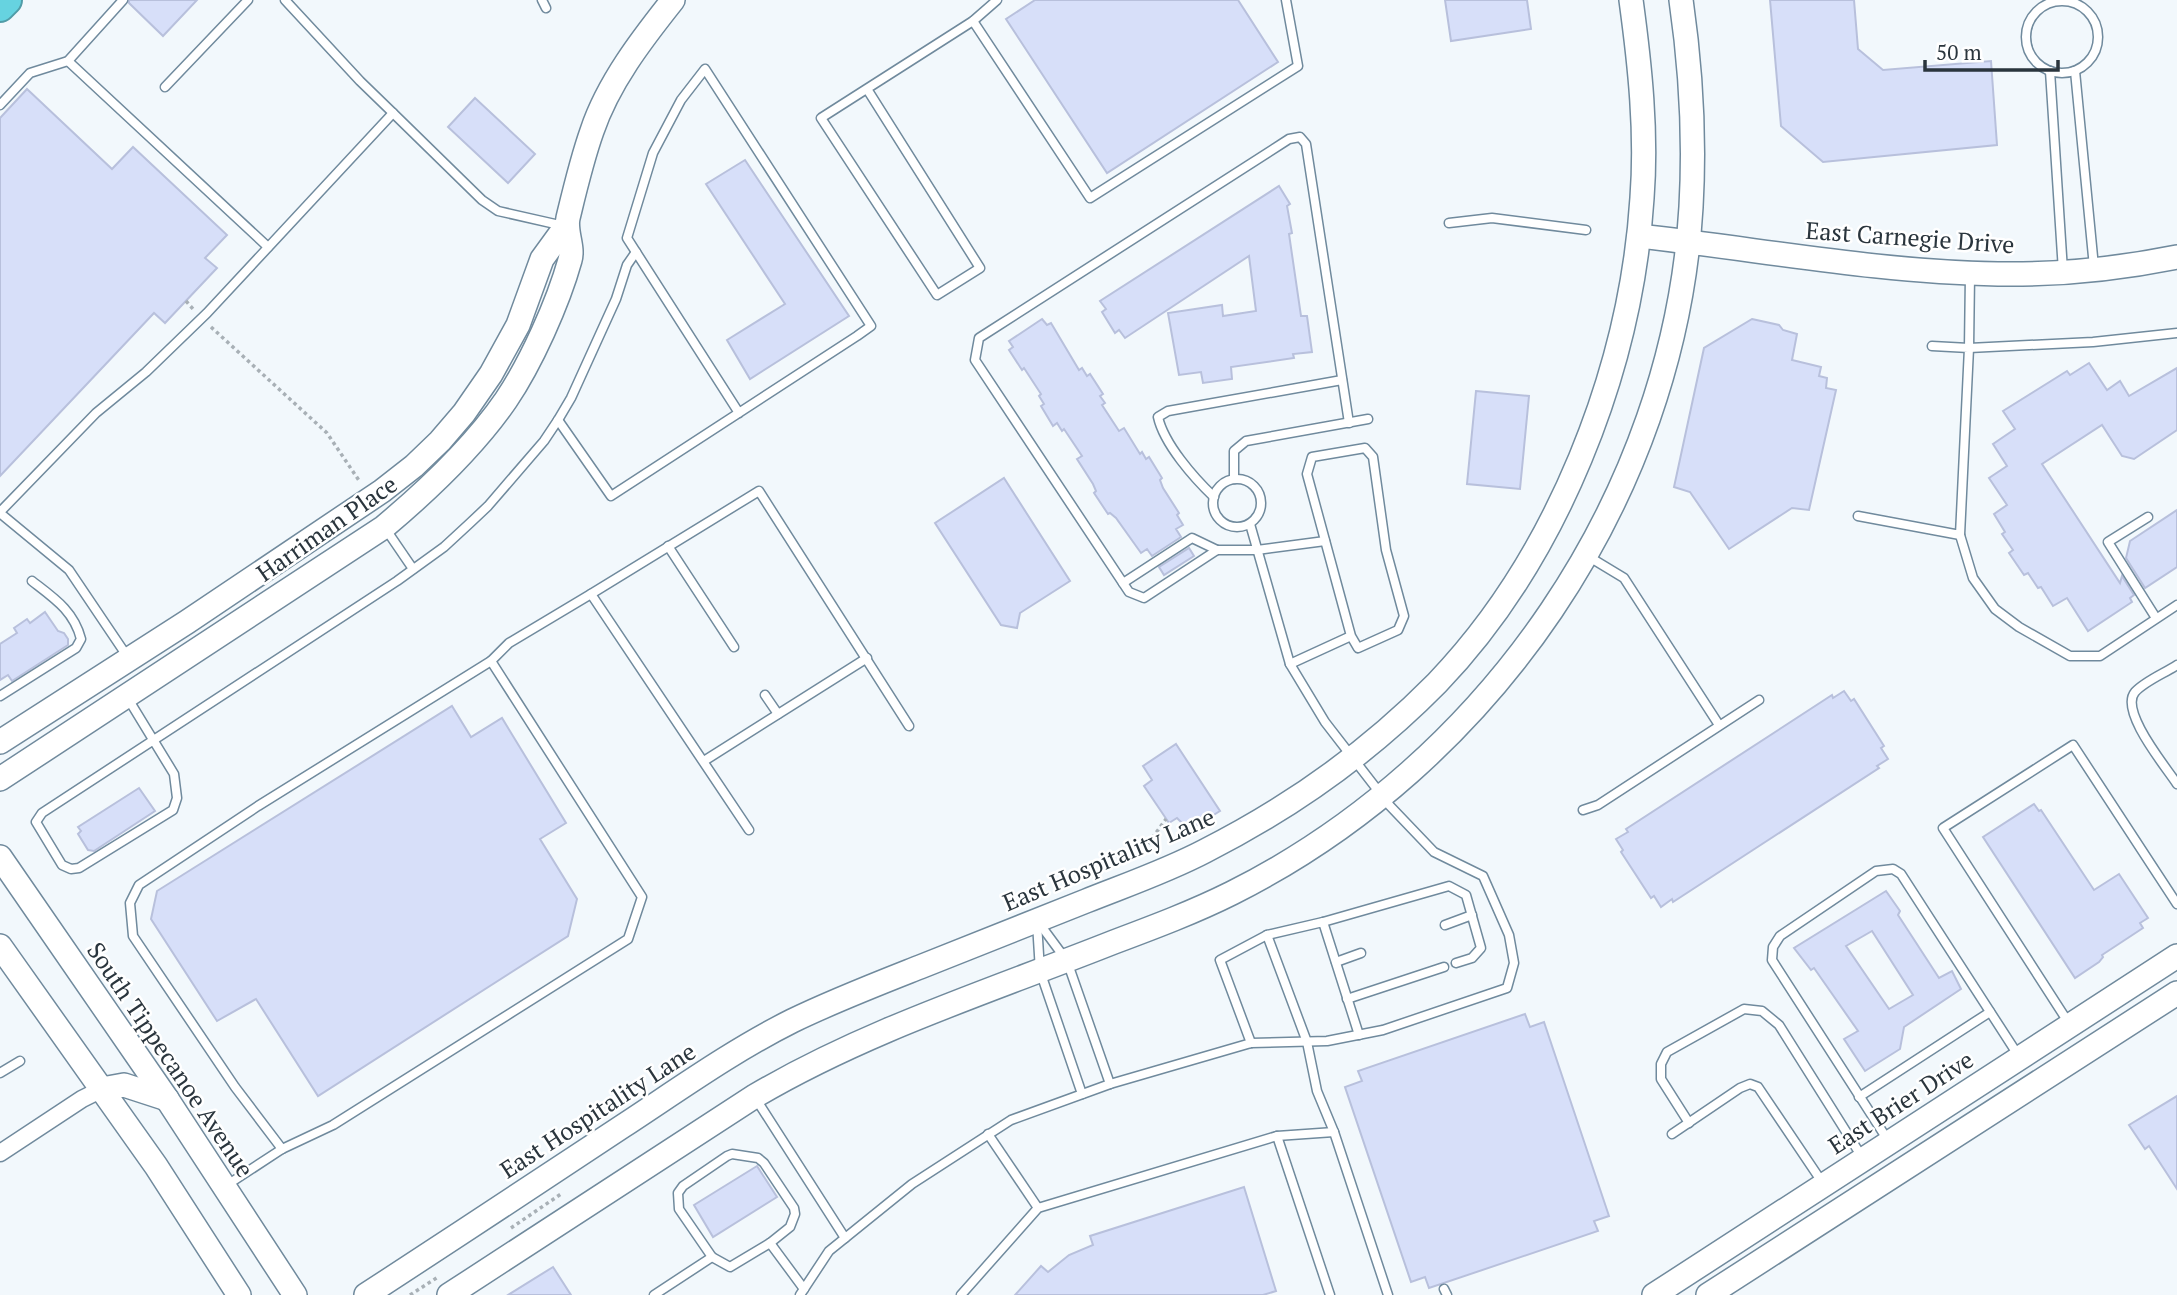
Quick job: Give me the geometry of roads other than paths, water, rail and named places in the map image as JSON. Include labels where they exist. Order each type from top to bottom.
[{"type":"highway","points":[[0,7],[6,0]]},
{"type":"main road","name":"Harriman Place","points":[[0,742],[382,491],[440,441],[464,413],[491,374],[518,325],[542,259],[566,226],[592,129],[609,93],[647,33],[673,0]]},
{"type":"main road","name":"East Hospitality Lane","points":[[366,1295],[719,1063],[787,1023],[1202,853],[1258,823],[1353,758],[1437,682],[1479,633],[1513,584],[1563,496],[1599,408],[1627,311],[1639,236],[1644,153],[1643,103],[1631,0]]},
{"type":"main road","points":[[449,1295],[755,1096],[804,1068],[846,1048],[1178,917],[1279,868],[1382,797],[1470,715],[1510,668],[1553,608],[1586,555],[1627,471],[1664,368],[1688,242],[1691,206],[1693,104],[1681,0]]},
{"type":"main road","name":"Harriman Place","points":[[0,779],[384,527],[416,500],[507,400],[549,317],[571,257],[566,226]]},
{"type":"main road","name":"East Carnegie Drive","points":[[1639,236],[1899,269],[1998,274],[2094,270],[2177,257]]},
{"type":"main road","name":"South Tippecanoe Avenue","points":[[0,857],[167,1099],[295,1295]]},
{"type":"main road","points":[[0,946],[156,1166],[239,1295]]},
{"type":"main road","name":"East Brier Drive","points":[[1654,1295],[2177,956]]},
{"type":"main road","points":[[1709,1295],[2177,993]]},
{"type":"main road","points":[[102,1089],[124,1085],[167,1099]]},
{"type":"street","points":[[0,1153],[82,1099],[102,1089]]},
{"type":"lane","points":[[0,105],[30,73],[68,61],[123,0]]},
{"type":"lane","points":[[165,87],[248,0]]},
{"type":"lane","points":[[285,0],[360,81],[490,205],[498,211],[566,226]]},
{"type":"lane","points":[[867,89],[980,268],[937,295],[821,118],[973,21],[997,0]]},
{"type":"lane","points":[[973,21],[1090,198],[1298,66],[1286,0]]},
{"type":"lane","points":[[2059,1],[2069,2],[2087,12],[2096,29],[2096,49],[2084,65],[2075,71],[2050,71],[2031,57],[2027,45],[2026,33],[2030,21],[2047,5],[2059,1]]},
{"type":"lane","points":[[68,61],[268,247]]},
{"type":"lane","points":[[558,420],[611,496],[739,413],[871,326],[705,69],[681,100],[653,153],[627,238],[739,413]]},
{"type":"lane","points":[[2050,71],[2063,272]]},
{"type":"lane","points":[[2075,71],[2094,270]]},
{"type":"lane","points":[[129,659],[69,570],[0,512],[96,413],[146,372],[202,318],[393,113]]},
{"type":"lane","points":[[1217,550],[1144,598],[1129,592],[975,360],[979,338],[1289,139],[1300,136],[1306,144],[1349,423]]},
{"type":"lane","points":[[1449,223],[1492,218],[1586,230]]},
{"type":"lane","points":[[127,697],[153,741],[174,774],[177,798],[173,810],[79,869],[71,869],[62,865],[36,822],[42,813],[153,741],[413,569],[444,547],[488,506],[544,442],[571,398],[617,299],[627,265],[636,252]]},
{"type":"lane","points":[[1970,272],[1960,535],[1973,578],[1995,609],[2070,656],[2099,656],[2177,605]]},
{"type":"lane","points":[[1931,346],[1969,348],[2093,342],[2177,333]]},
{"type":"lane","points":[[1214,497],[1197,481],[1161,430],[1158,417],[1168,411],[1342,380]]},
{"type":"lane","points":[[1234,479],[1234,451],[1246,442],[1368,419]]},
{"type":"lane","points":[[1365,448],[1373,457],[1386,550],[1404,616],[1398,630],[1357,648],[1351,636],[1307,474],[1312,457],[1365,448]]},
{"type":"lane","points":[[1234,479],[1243,480],[1258,491],[1261,499],[1261,509],[1257,517],[1250,524],[1241,527],[1223,523],[1216,516],[1213,507],[1214,497],[1224,482],[1234,479]]},
{"type":"lane","points":[[282,1149],[235,1087],[133,936],[130,903],[139,885],[148,878],[491,661],[509,643],[759,491],[909,726]]},
{"type":"lane","points":[[1858,516],[1960,535]]},
{"type":"lane","points":[[2148,517],[2108,542],[2156,618]]},
{"type":"lane","points":[[770,1243],[802,1292],[829,1251],[912,1184],[1011,1120],[1110,1084],[1251,1043],[1327,1041],[1383,1030],[1507,989],[1514,963],[1509,935],[1483,876],[1434,852],[1382,797],[1325,722],[1290,664],[1250,524]]},
{"type":"lane","points":[[384,527],[413,569]]},
{"type":"lane","points":[[1123,583],[1192,538],[1217,550],[1256,550],[1325,541]]},
{"type":"lane","points":[[668,546],[734,647]]},
{"type":"lane","points":[[1586,555],[1624,578],[1719,725]]},
{"type":"lane","points":[[0,696],[76,648],[81,639],[77,623],[60,603],[32,581]]},
{"type":"lane","points":[[591,594],[749,830]]},
{"type":"lane","points":[[1290,664],[1351,636]]},
{"type":"lane","points":[[704,761],[867,658]]},
{"type":"lane","points":[[224,1187],[282,1149],[333,1125],[628,939],[642,897],[491,661]]},
{"type":"lane","points":[[2177,665],[2136,692],[2132,699],[2132,710],[2137,724],[2177,784]]},
{"type":"lane","points":[[765,695],[778,714]]},
{"type":"lane","points":[[1583,810],[1598,805],[1759,700]]},
{"type":"lane","points":[[2070,1025],[1944,828],[2073,745],[2177,904]]},
{"type":"lane","points":[[1889,1143],[1772,960],[1773,947],[1780,936],[1876,871],[1893,869],[1900,874],[2019,1057]]},
{"type":"lane","points":[[1251,1043],[1220,960],[1267,935],[1450,886],[1466,895],[1481,948],[1472,958],[1456,963]]},
{"type":"lane","points":[[1445,925],[1472,915]]},
{"type":"lane","points":[[1037,920],[1067,961],[1110,1084]]},
{"type":"lane","points":[[1037,920],[1040,971],[1082,1094]]},
{"type":"lane","points":[[1323,922],[1359,1035]]},
{"type":"lane","points":[[1267,935],[1307,1042],[1317,1091],[1334,1132],[1388,1295]]},
{"type":"lane","points":[[1336,962],[1361,953]]},
{"type":"lane","points":[[1347,999],[1444,967]]},
{"type":"lane","points":[[1689,1122],[1661,1079],[1661,1064],[1667,1052],[1744,1009],[1762,1011],[1779,1025],[1864,1159]]},
{"type":"lane","points":[[1857,1093],[1990,1012]]},
{"type":"lane","points":[[0,1073],[20,1061]]},
{"type":"lane","points":[[1672,1134],[1750,1084],[1758,1087],[1824,1185]]},
{"type":"lane","points":[[755,1096],[845,1238]]},
{"type":"lane","points":[[961,1295],[1038,1208],[1277,1136],[1334,1132]]},
{"type":"lane","points":[[988,1134],[1038,1208]]},
{"type":"lane","points":[[1277,1136],[1330,1295]]},
{"type":"lane","points":[[732,1154],[750,1156],[764,1163],[794,1208],[794,1221],[770,1243],[730,1267],[712,1257],[679,1209],[678,1193],[683,1186],[732,1154]]},
{"type":"lane","points":[[654,1295],[712,1257]]}]
